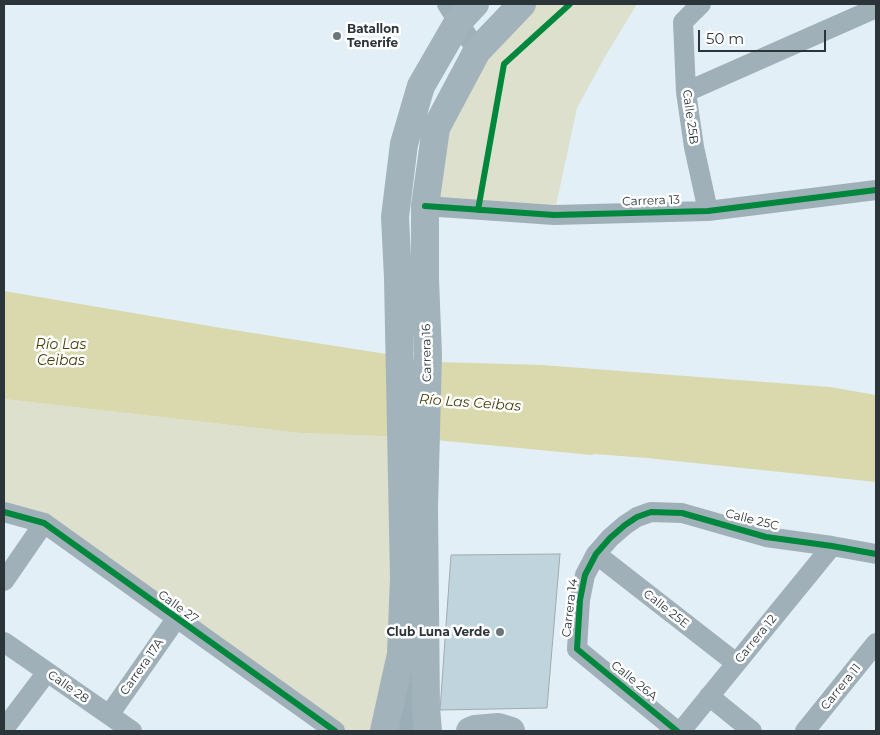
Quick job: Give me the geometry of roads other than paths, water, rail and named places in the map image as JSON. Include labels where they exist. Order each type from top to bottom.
[{"type":"main road","name":"Carrera 16","points":[[411,279],[425,206],[436,128],[476,51],[522,4]]},
{"type":"main road","name":"Carrera 16","points":[[384,731],[401,654],[404,578],[428,355],[395,216],[404,144],[421,86],[460,10]]},
{"type":"main road","name":"Carrera 16","points":[[413,505],[428,731]]},
{"type":"main road","points":[[401,654],[405,731]]},
{"type":"main road","points":[[470,731],[498,727],[511,731]]},
{"type":"street","name":"Calle 25B","points":[[701,4],[684,22],[686,92],[694,147],[708,211]]},
{"type":"street","points":[[686,92],[876,8]]},
{"type":"street","points":[[460,10],[476,51]]},
{"type":"street","name":"Carrera 13","points":[[425,206],[554,215],[708,211],[876,190]]},
{"type":"street","name":"Calle 27","points":[[4,512],[44,523],[335,731]]},
{"type":"street","name":"Calle 25C","points":[[625,525],[637,517],[651,512],[682,513],[766,537],[876,554]]},
{"type":"street","points":[[4,581],[44,523]]},
{"type":"street","name":"Carrera 14","points":[[577,649],[580,600],[585,575],[596,554],[625,525]]},
{"type":"street","name":"Carrera 12","points":[[679,731],[710,696],[832,546]]},
{"type":"street","name":"Calle 25E","points":[[596,554],[736,663]]},
{"type":"street","name":"Carrera 17A","points":[[108,715],[176,619]]},
{"type":"street","name":"Calle 28","points":[[4,642],[132,731]]},
{"type":"street","name":"Carrera 11","points":[[805,731],[876,643]]},
{"type":"street","name":"Calle 26A","points":[[577,649],[679,731]]},
{"type":"street","points":[[4,729],[47,672]]},
{"type":"street","points":[[710,696],[752,731]]},
{"type":"water","name":"Río Las Ceibas","points":[[4,291],[437,362],[542,365],[830,387],[876,395],[876,482],[647,458],[592,455],[404,437],[300,433],[4,399]]},
{"type":"place","name":"Batallon Tenerife","points":[[337,36]]},
{"type":"place","name":"Club Luna Verde","points":[[500,632]]}]
